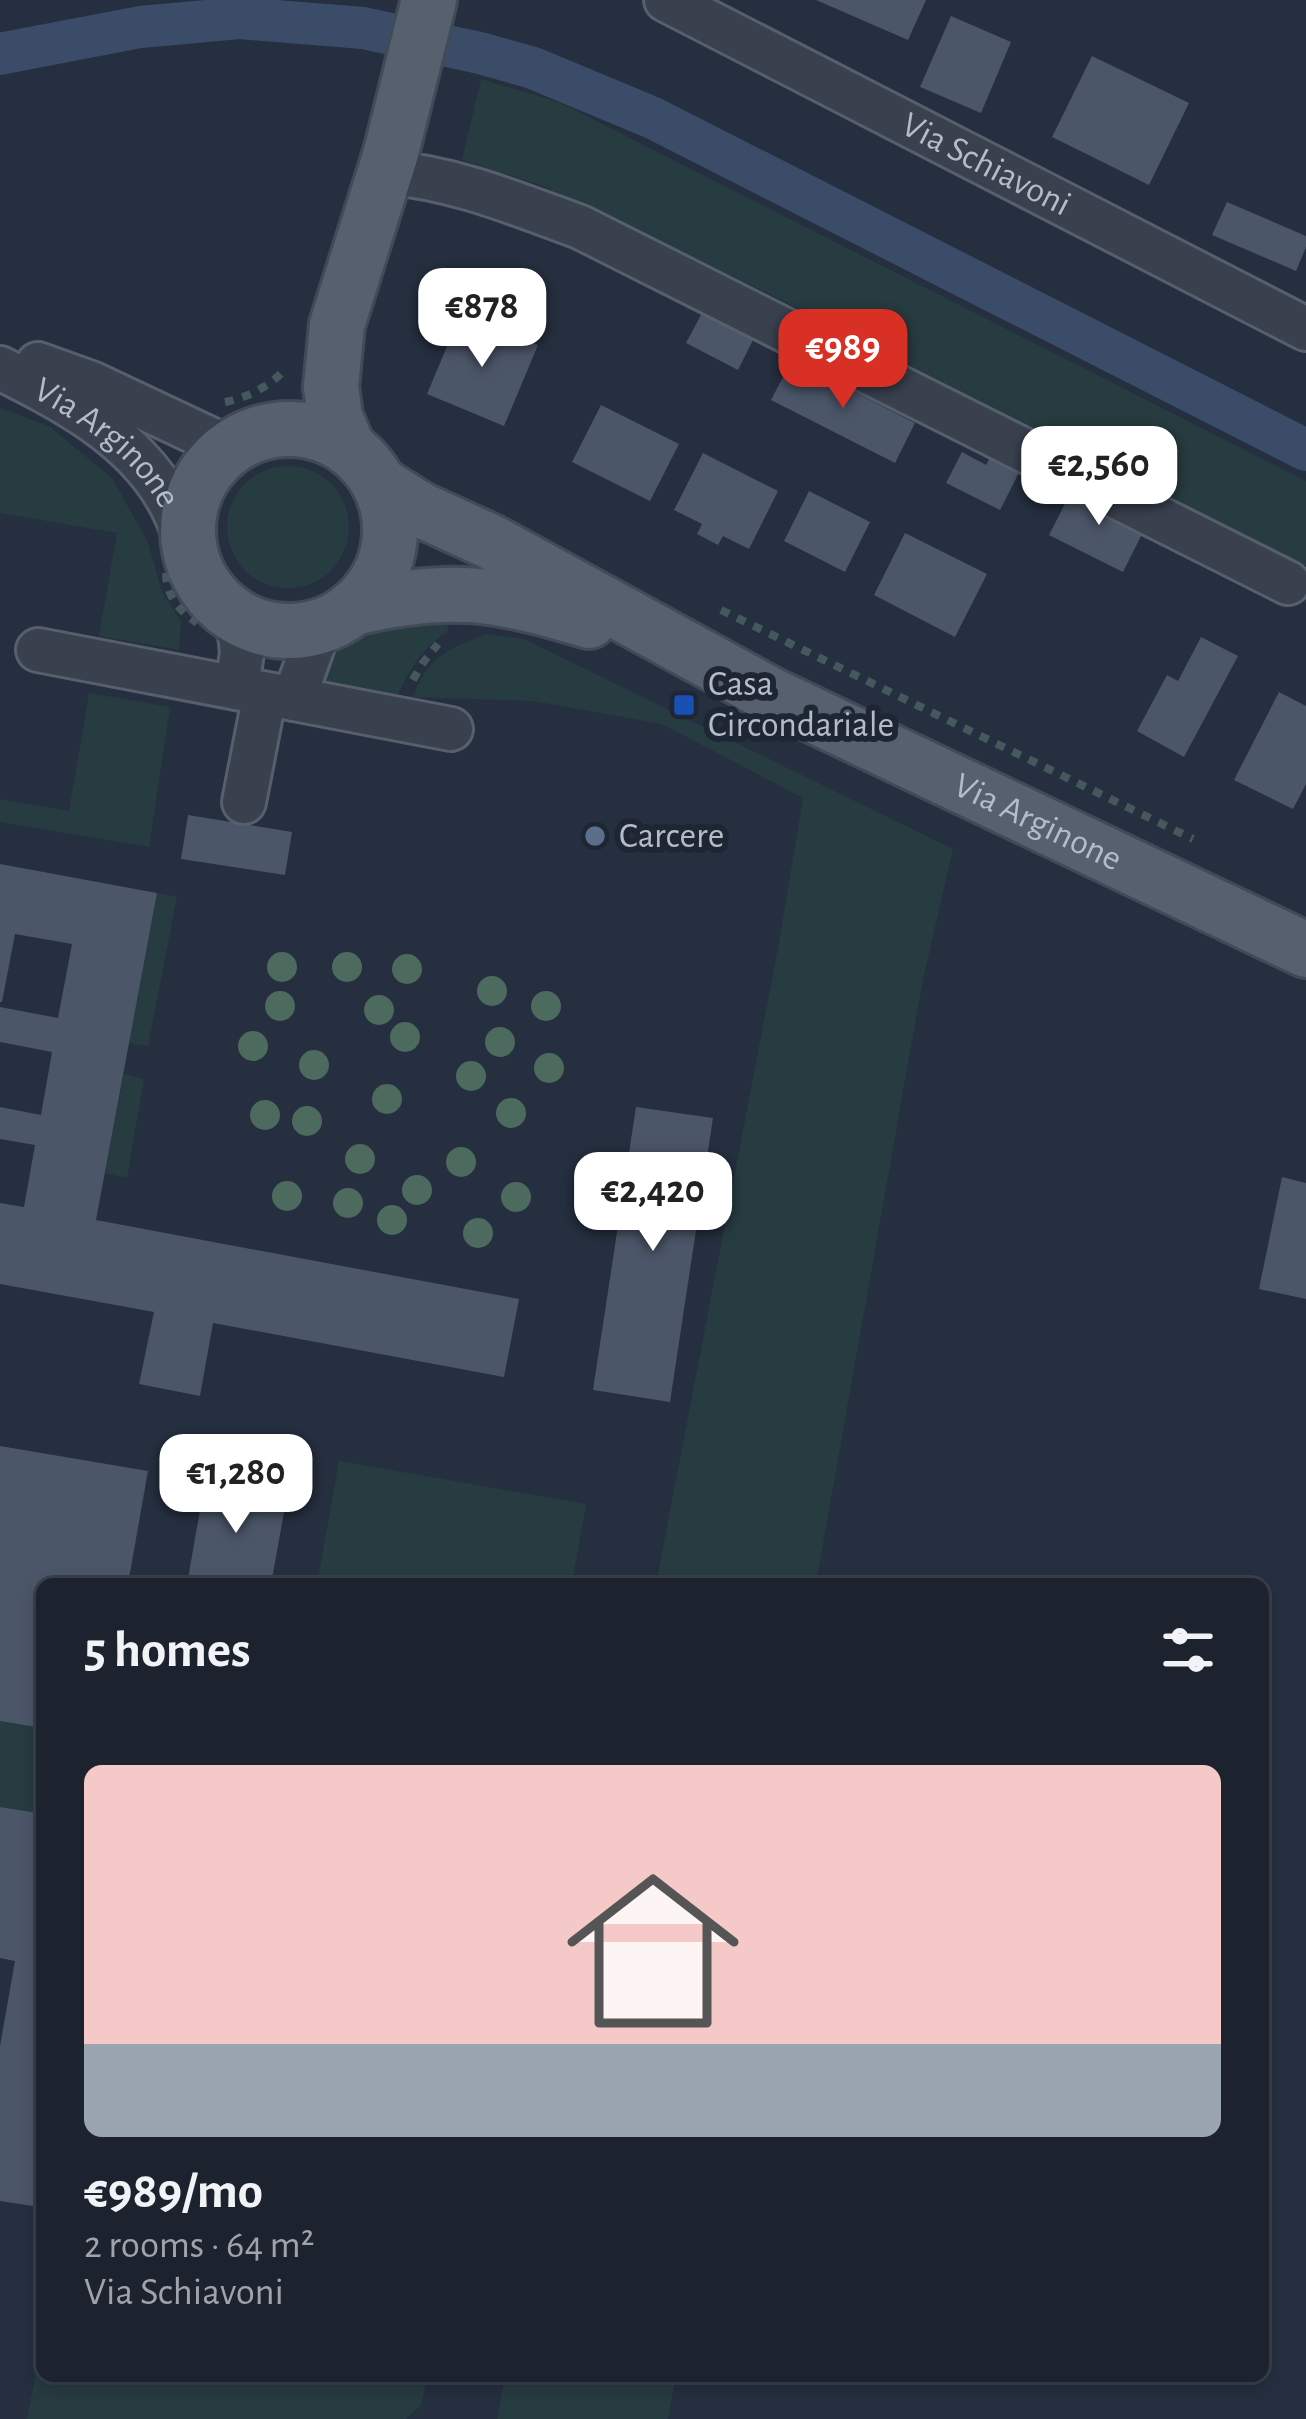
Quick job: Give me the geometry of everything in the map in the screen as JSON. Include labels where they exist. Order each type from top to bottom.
[{"type":"main road","points":[[336,617],[374,584],[388,550],[388,507],[335,417],[331,387],[337,325],[388,162],[429,0]]},
{"type":"main road","points":[[236,428],[294,398],[337,325]]},
{"type":"main road","name":"Via Arginone","points":[[770,694],[590,622],[524,602],[462,593],[404,596],[279,630],[260,627],[219,604],[201,582],[188,542],[190,506],[236,428],[286,428],[324,435],[418,509],[491,542],[770,694],[1306,950]]},
{"type":"street","name":"Via Schiavoni","points":[[665,0],[1306,329]]},
{"type":"street","points":[[388,162],[580,227],[1288,583]]},
{"type":"street","name":"Via Arginone","points":[[0,365],[36,364],[236,428]]},
{"type":"street","name":"Via Arginone","points":[[0,365],[83,412],[140,460],[168,498],[188,542]]},
{"type":"street","points":[[238,617],[242,652],[265,694]]},
{"type":"street","points":[[244,802],[265,694],[336,617]]},
{"type":"street","points":[[38,650],[451,729]]},
{"type":"path","points":[[236,428],[233,400],[275,381],[287,367]]},
{"type":"path","points":[[710,604],[1205,845]]},
{"type":"green space","points":[[481,79],[561,103],[1306,481],[1306,566],[765,292],[543,186],[462,160]]},
{"type":"green space","points":[[0,408],[49,426],[112,478],[148,542],[162,592],[181,621],[179,650],[99,636],[117,533],[0,513]]},
{"type":"green space","points":[[288,466],[312,470],[331,484],[345,503],[349,527],[345,551],[331,570],[312,584],[288,588],[264,584],[245,570],[231,551],[227,527],[231,503],[245,484],[264,470]]},
{"type":"green space","points":[[441,609],[449,630],[418,659],[398,695],[318,680],[328,656],[361,631]]},
{"type":"green space","points":[[487,634],[524,639],[953,849],[922,984],[817,1578],[657,1578],[803,798],[662,724],[533,701],[413,697],[433,663]]},
{"type":"green space","points":[[89,693],[170,707],[149,847],[0,822],[0,799],[69,811]]},
{"type":"green space","points":[[157,893],[177,897],[148,1046],[129,1043]]},
{"type":"green space","points":[[124,1074],[144,1079],[127,1178],[105,1173]]},
{"type":"green space","points":[[339,1461],[586,1504],[573,1578],[318,1578]]},
{"type":"green space","points":[[0,1721],[36,1727],[36,1813],[0,1807]]},
{"type":"green space","points":[[36,2373],[36,2382],[426,2382],[422,2404],[406,2419],[27,2419]]},
{"type":"green space","points":[[504,2382],[675,2382],[668,2419],[497,2419]]},
{"type":"building","points":[[816,0],[926,0],[908,40]]},
{"type":"building","points":[[951,16],[1011,42],[981,113],[920,87]]},
{"type":"building","points":[[1092,56],[1189,103],[1149,185],[1052,137]]},
{"type":"building","points":[[1227,202],[1306,236],[1296,271],[1212,235]]},
{"type":"building","points":[[709,300],[760,326],[738,370],[686,343]]},
{"type":"building","points":[[461,313],[538,345],[504,426],[427,394]]},
{"type":"building","points":[[792,360],[915,423],[895,463],[771,400]]},
{"type":"building","points":[[601,405],[679,444],[650,501],[572,462]]},
{"type":"building","points":[[998,443],[1027,457],[1000,510],[946,483],[962,452],[986,465]]},
{"type":"building","points":[[703,453],[778,491],[749,549],[723,536],[718,545],[697,534],[702,524],[674,510]]},
{"type":"building","points":[[1075,484],[1148,522],[1123,572],[1049,535]]},
{"type":"building","points":[[809,491],[870,522],[845,572],[784,541]]},
{"type":"building","points":[[905,533],[987,574],[955,637],[874,595]]},
{"type":"building","points":[[1201,637],[1238,656],[1184,757],[1137,731],[1167,675],[1178,681]]},
{"type":"building","points":[[1279,692],[1306,706],[1306,784],[1293,809],[1234,780]]},
{"type":"building","points":[[188,815],[292,832],[285,875],[181,859]]},
{"type":"building","points":[[0,864],[157,893],[96,1220],[519,1299],[504,1377],[213,1323],[200,1396],[139,1384],[154,1312],[0,1284],[0,1203],[24,1207],[35,1145],[0,1139],[0,1107],[41,1115],[52,1052],[0,1042],[0,1007],[58,1018],[72,944],[15,934],[0,1002]]},
{"type":"building","points":[[636,1107],[713,1118],[670,1402],[593,1390]]},
{"type":"building","points":[[1282,1177],[1306,1183],[1306,1299],[1259,1289]]},
{"type":"building","points":[[0,1446],[148,1471],[129,1578],[36,1578],[36,1727],[0,1721]]},
{"type":"building","points":[[205,1482],[287,1496],[272,1578],[188,1578]]},
{"type":"building","points":[[0,1807],[36,1813],[36,2207],[0,2201],[0,2046],[15,1961],[0,1958]]},
{"type":"waterway","points":[[0,54],[140,27],[239,18],[363,28],[533,68],[653,118],[1306,450]]},
{"type":"place","name":"Casa Circondariale","points":[[684,705]]},
{"type":"place","name":"Carcere","points":[[595,836]]}]
